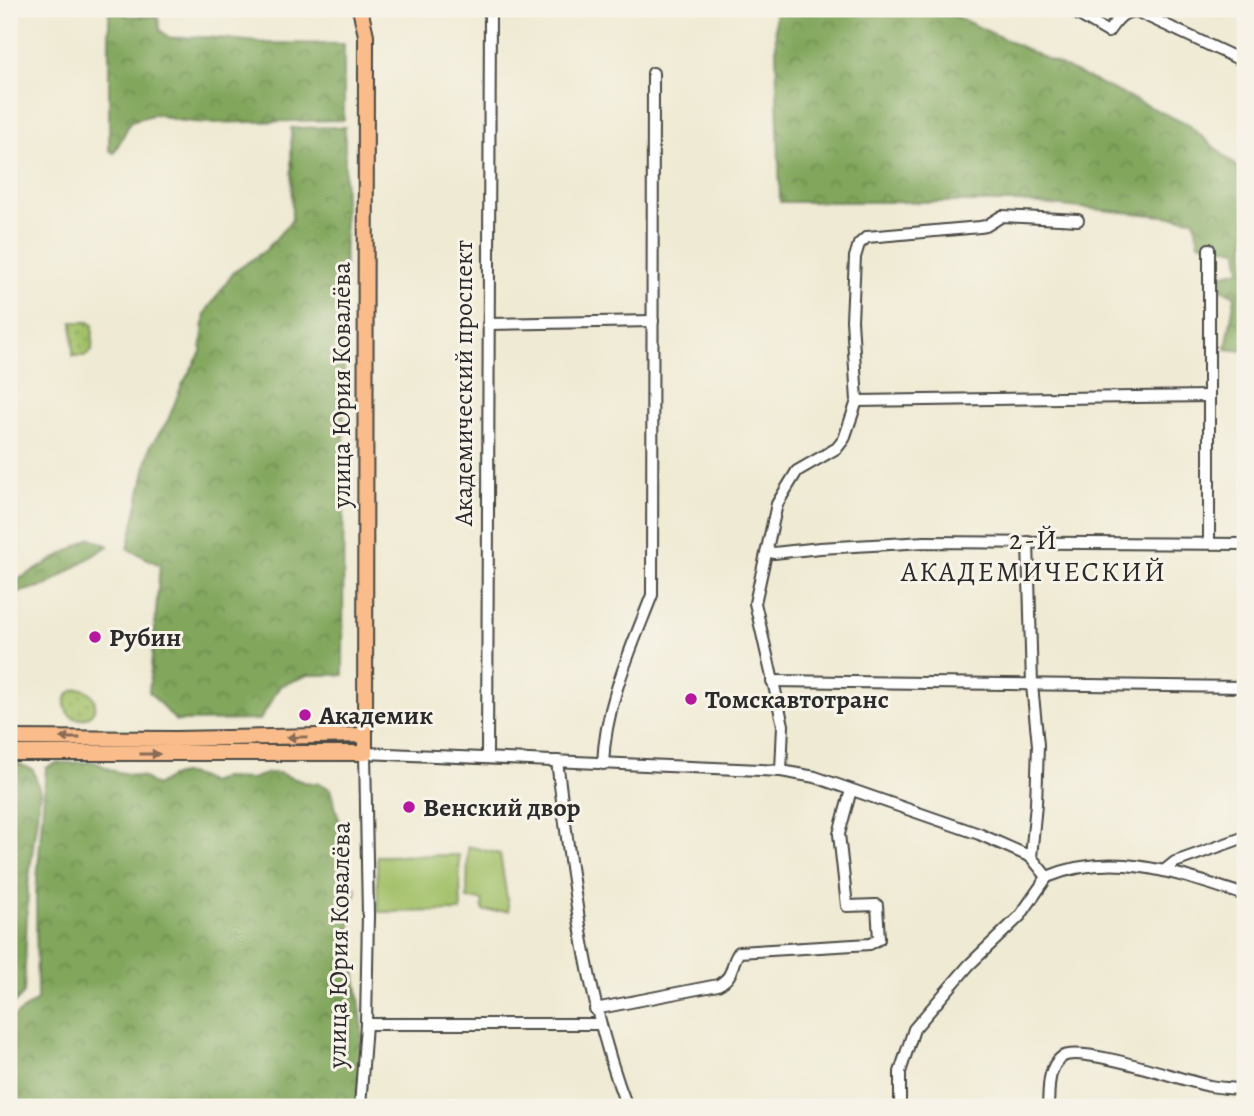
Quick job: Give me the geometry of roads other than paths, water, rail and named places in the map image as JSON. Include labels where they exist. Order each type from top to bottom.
[{"type":"main road","name":"улица Юрия Ковалёва","points":[[360,9],[366,35],[365,735]]},
{"type":"main road","name":"улица Юрия Ковалёва","points":[[366,35],[373,9]]},
{"type":"main road","points":[[9,738],[176,747],[365,753],[365,735],[176,747],[9,754]]},
{"type":"street","name":"Академический проспект","points":[[487,758],[490,9]]},
{"type":"street","points":[[1069,9],[1108,32],[1119,16],[1136,11],[1245,62]]},
{"type":"street","points":[[603,764],[604,747],[622,672],[652,595],[653,73]]},
{"type":"street","points":[[781,771],[783,725],[755,603],[777,504],[797,471],[837,448],[844,439],[857,401],[852,320],[855,257],[859,244],[867,237],[980,227],[1002,216],[1078,220]]},
{"type":"street","points":[[1209,249],[1209,542]]},
{"type":"street","points":[[488,324],[653,321]]},
{"type":"street","points":[[857,401],[1208,396]]},
{"type":"street","points":[[767,551],[774,553],[925,542],[1245,544]]},
{"type":"street","points":[[1028,542],[1032,685],[1038,745],[1037,804],[1031,858]]},
{"type":"street","points":[[772,681],[1245,687]]},
{"type":"street","points":[[365,753],[781,771],[815,777],[979,834],[1031,858],[1047,877]]},
{"type":"street","name":"улица Юрия Ковалёва","points":[[360,1107],[366,1024],[368,915],[365,753]]},
{"type":"street","points":[[557,761],[595,1009],[611,1066],[627,1107]]},
{"type":"street","points":[[595,1009],[718,985],[731,974],[733,960],[739,952],[870,944],[879,939],[877,905],[847,906],[839,834],[851,790]]},
{"type":"street","points":[[1165,870],[1175,862],[1245,837]]},
{"type":"street","points":[[900,1107],[900,1072],[914,1029],[969,965],[1020,916],[1047,877],[1070,868],[1103,864],[1165,870],[1245,895]]},
{"type":"street","points":[[366,1024],[599,1024]]},
{"type":"street","points":[[1048,1107],[1049,1081],[1054,1065],[1064,1055],[1076,1052],[1210,1086],[1243,1090]]},
{"type":"place","name":"Рубин","points":[[95,637]]},
{"type":"place","name":"Томскавтотранс","points":[[691,699]]},
{"type":"place","name":"Академик","points":[[305,715]]},
{"type":"place","name":"Венский двор","points":[[409,807]]},
{"type":"district","name":"2-Й АКАДЕМИЧЕСКИЙ","points":[[1034,556]]}]
